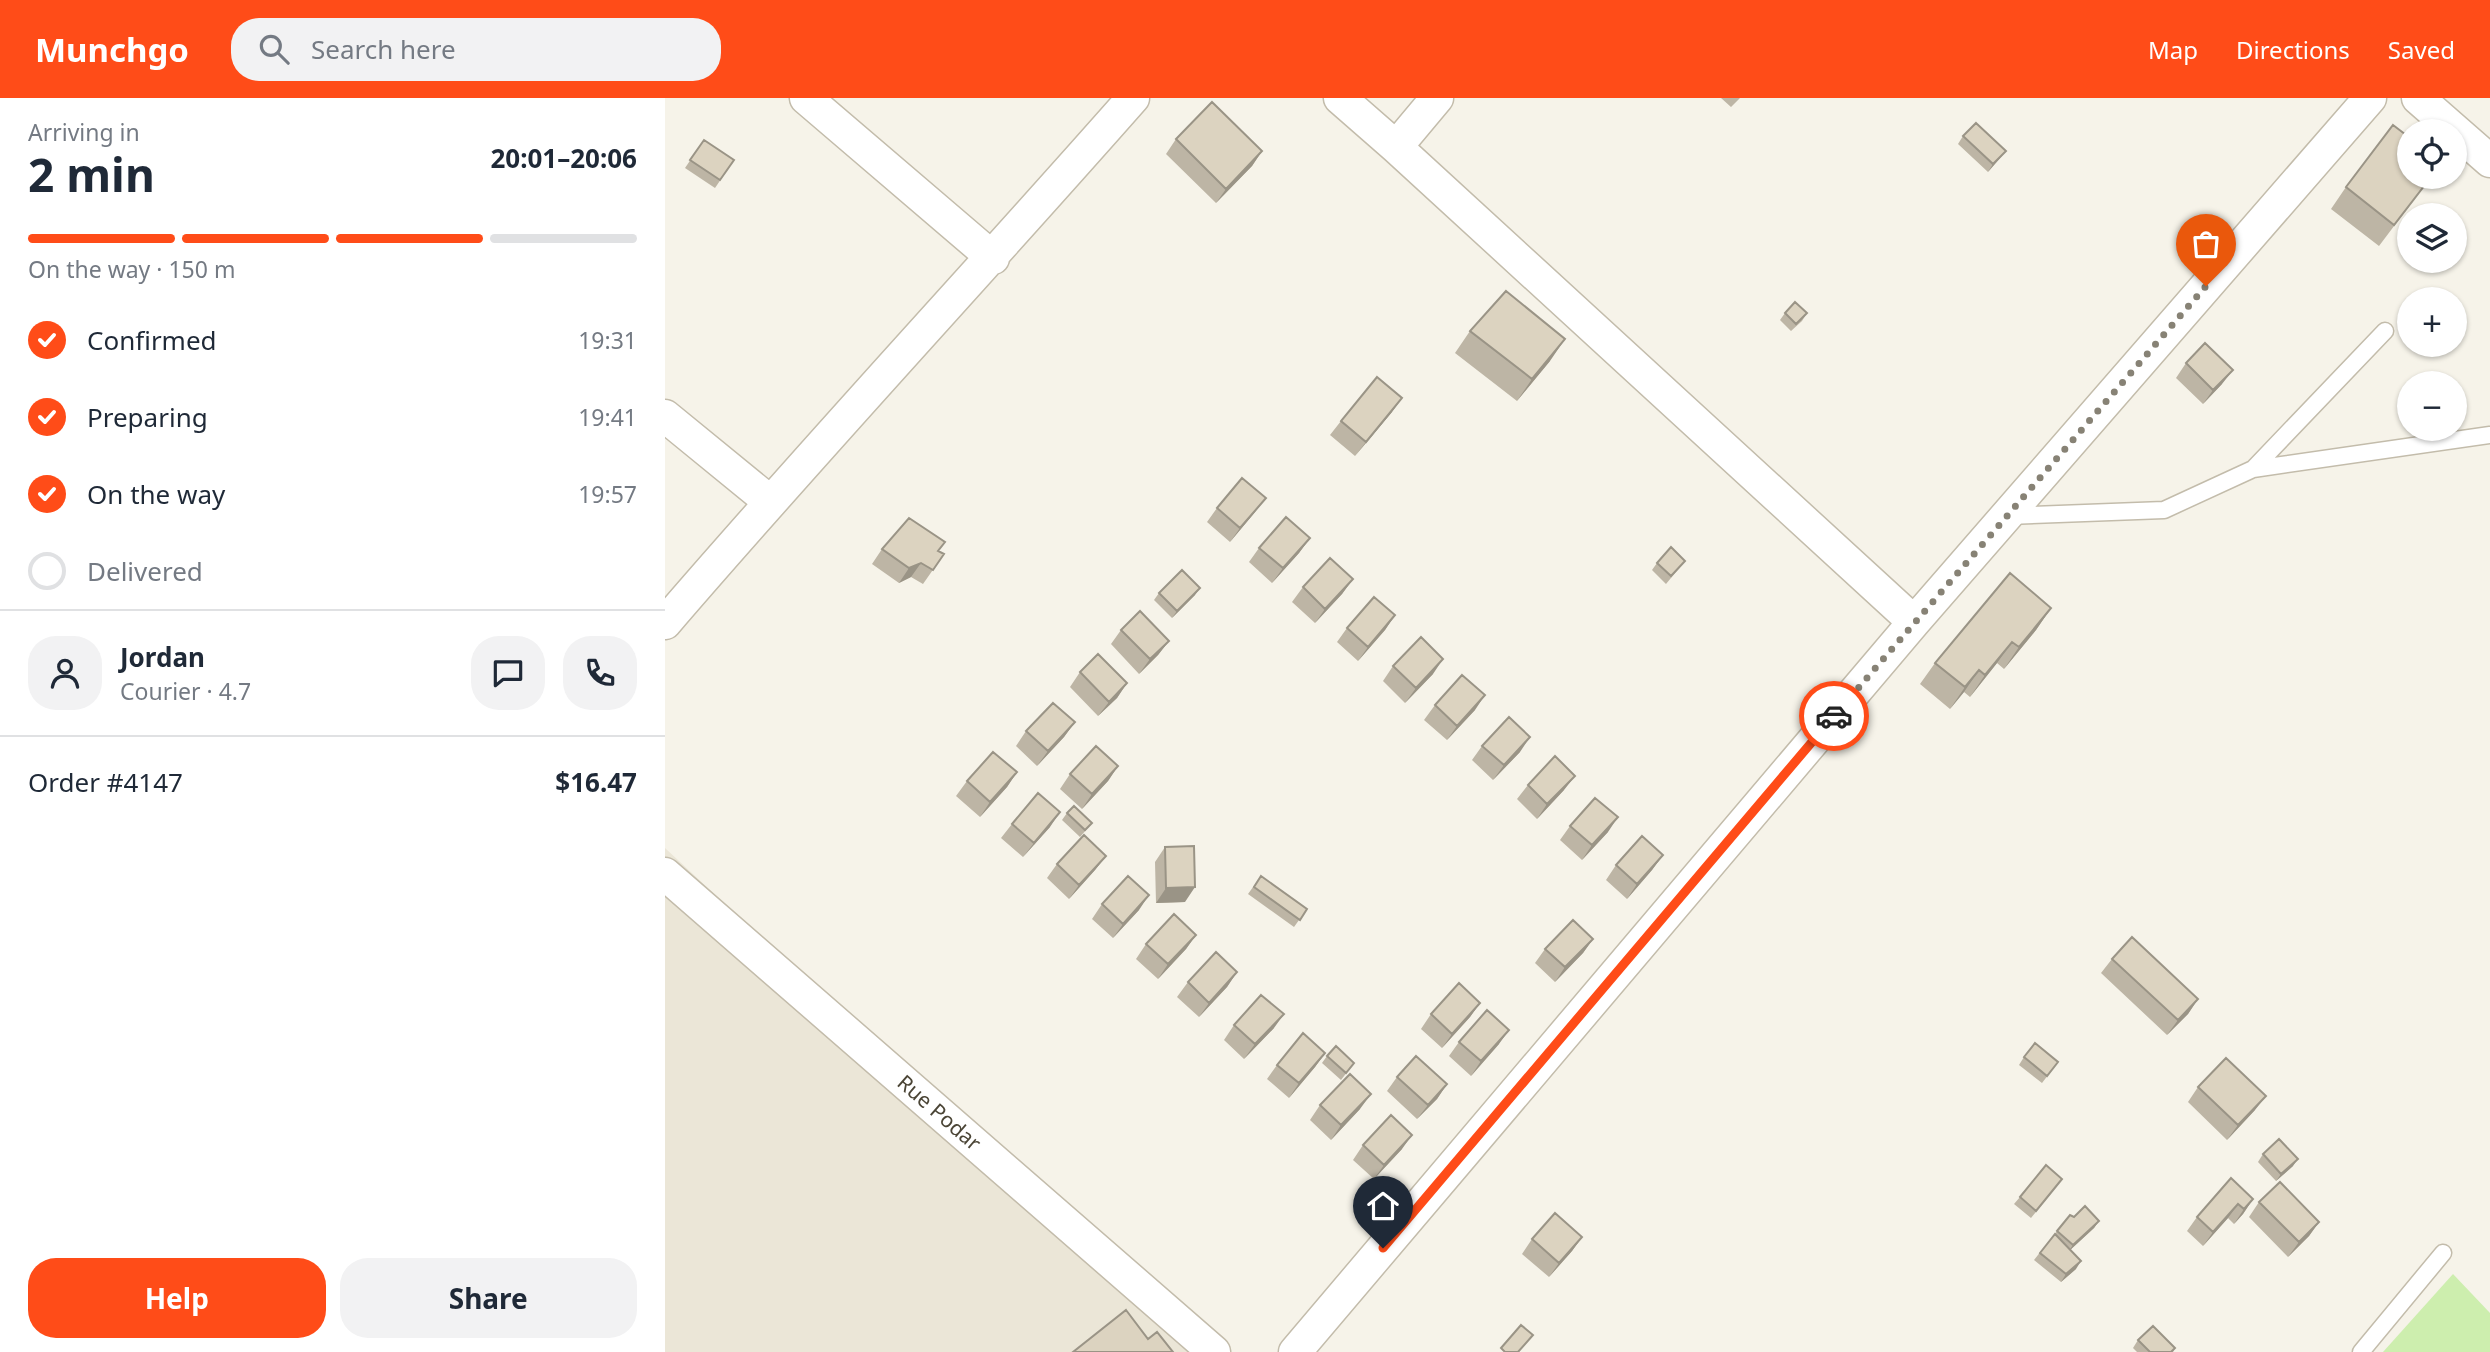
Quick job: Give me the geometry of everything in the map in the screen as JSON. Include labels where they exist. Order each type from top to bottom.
[{"type":"street","points":[[806,98],[993,258]]},
{"type":"street","points":[[665,622],[769,501],[993,258],[1133,98]]},
{"type":"street","points":[[1340,98],[1914,622]]},
{"type":"street","points":[[1396,147],[1437,98]]},
{"type":"street","points":[[1295,1352],[1914,622],[2370,98]]},
{"type":"street","points":[[2418,98],[2490,161]]},
{"type":"street","points":[[665,416],[769,501]]},
{"type":"street","name":"Rue Podar","points":[[665,874],[1214,1352]]},
{"type":"lane","points":[[2253,469],[2385,331]]},
{"type":"lane","points":[[2005,516],[2164,510],[2253,469],[2490,435]]},
{"type":"lane","points":[[2361,1352],[2442,1253]]},
{"type":"shaded area","points":[[665,848],[1206,1352],[665,1352]]},
{"type":"green space","points":[[2453,1274],[2490,1313],[2490,1352],[2383,1352]]},
{"type":"building","points":[[1212,102],[1262,151],[1226,189],[1176,139]]},
{"type":"building","points":[[1976,123],[2006,151],[1993,164],[1963,136]]},
{"type":"building","points":[[2393,125],[2397,128],[2397,189],[2422,189],[2411,203],[2397,203],[2397,221],[2394,225],[2346,187]]},
{"type":"building","points":[[704,140],[734,160],[720,180],[690,160]]},
{"type":"building","points":[[1506,291],[1565,339],[1532,379],[1470,331]]},
{"type":"building","points":[[1795,302],[1807,313],[1796,324],[1785,313]]},
{"type":"building","points":[[2205,343],[2233,370],[2213,390],[2186,363]]},
{"type":"building","points":[[1377,377],[1402,398],[1366,442],[1341,421]]},
{"type":"building","points":[[1242,478],[1266,498],[1240,528],[1217,508]]},
{"type":"building","points":[[1286,517],[1310,538],[1283,568],[1259,548]]},
{"type":"building","points":[[909,518],[945,542],[938,551],[944,554],[933,570],[921,563],[909,568],[882,549]]},
{"type":"building","points":[[1671,547],[1685,561],[1671,576],[1657,563]]},
{"type":"building","points":[[1330,558],[1353,579],[1325,609],[1303,587]]},
{"type":"building","points":[[1182,570],[1200,588],[1177,611],[1159,593]]},
{"type":"building","points":[[2010,573],[2051,608],[2019,647],[2012,642],[1985,675],[1979,670],[1965,687],[1935,663]]},
{"type":"building","points":[[1374,597],[1395,615],[1368,647],[1347,628]]},
{"type":"building","points":[[1140,611],[1169,641],[1150,659],[1121,630]]},
{"type":"building","points":[[1421,637],[1443,659],[1416,688],[1393,666]]},
{"type":"building","points":[[1098,654],[1127,683],[1109,702],[1080,672]]},
{"type":"building","points":[[1462,675],[1485,695],[1457,726],[1435,705]]},
{"type":"building","points":[[1053,703],[1075,722],[1048,751],[1026,731]]},
{"type":"building","points":[[1509,717],[1530,737],[1504,765],[1482,746]]},
{"type":"building","points":[[1096,746],[1118,766],[1092,794],[1070,774]]},
{"type":"building","points":[[993,752],[1017,772],[990,802],[967,781]]},
{"type":"building","points":[[1555,756],[1575,776],[1547,804],[1528,785]]},
{"type":"building","points":[[1038,793],[1060,812],[1034,843],[1012,824]]},
{"type":"building","points":[[1595,798],[1618,817],[1592,845],[1570,826]]},
{"type":"building","points":[[1074,806],[1092,823],[1085,830],[1067,813]]},
{"type":"building","points":[[1084,835],[1106,856],[1079,885],[1057,864]]},
{"type":"building","points":[[1642,836],[1663,855],[1637,884],[1616,865]]},
{"type":"building","points":[[1194,846],[1195,887],[1166,888],[1165,847]]},
{"type":"building","points":[[1128,876],[1149,895],[1123,924],[1102,904]]},
{"type":"building","points":[[1261,876],[1307,909],[1300,920],[1254,887]]},
{"type":"building","points":[[1174,914],[1196,935],[1168,964],[1146,944]]},
{"type":"building","points":[[1573,920],[1593,939],[1565,967],[1545,949]]},
{"type":"building","points":[[2132,937],[2198,999],[2178,1020],[2112,959]]},
{"type":"building","points":[[1216,952],[1237,972],[1209,1003],[1188,982]]},
{"type":"building","points":[[1459,983],[1480,1003],[1452,1034],[1431,1014]]},
{"type":"building","points":[[1261,995],[1284,1014],[1255,1044],[1234,1025]]},
{"type":"building","points":[[1487,1010],[1509,1030],[1481,1061],[1459,1042]]},
{"type":"building","points":[[1303,1033],[1325,1053],[1299,1083],[1277,1065]]},
{"type":"building","points":[[2035,1043],[2058,1062],[2047,1076],[2024,1057]]},
{"type":"building","points":[[1336,1046],[1354,1063],[1346,1073],[1327,1056]]},
{"type":"building","points":[[1416,1056],[1447,1084],[1428,1105],[1397,1077]]},
{"type":"building","points":[[2226,1058],[2266,1096],[2238,1125],[2198,1087]]},
{"type":"building","points":[[1350,1074],[1371,1094],[1341,1125],[1320,1105]]},
{"type":"building","points":[[1391,1115],[1412,1135],[1384,1165],[1363,1145]]},
{"type":"building","points":[[2279,1139],[2298,1159],[2281,1174],[2263,1154]]},
{"type":"building","points":[[2046,1165],[2062,1179],[2036,1211],[2020,1197]]},
{"type":"building","points":[[2231,1178],[2253,1199],[2244,1209],[2238,1204],[2213,1232],[2197,1217]]},
{"type":"building","points":[[2280,1182],[2319,1222],[2299,1242],[2259,1202]]},
{"type":"building","points":[[2085,1206],[2099,1221],[2073,1245],[2057,1231],[2070,1215],[2074,1217]]},
{"type":"building","points":[[1555,1213],[1582,1237],[1559,1263],[1532,1239]]},
{"type":"building","points":[[2055,1234],[2081,1261],[2066,1274],[2040,1253]]},
{"type":"building","points":[[1126,1310],[1148,1339],[1157,1332],[1173,1352],[1073,1352]]},
{"type":"building","points":[[1521,1325],[1533,1335],[1518,1352],[1505,1352],[1501,1348]]},
{"type":"building","points":[[2153,1326],[2175,1348],[2171,1352],[2150,1352],[2138,1340]]},
{"type":"way so far","points":[[1834,716],[2206,286]]},
{"type":"route","points":[[1383,1248],[1834,716]]}]
